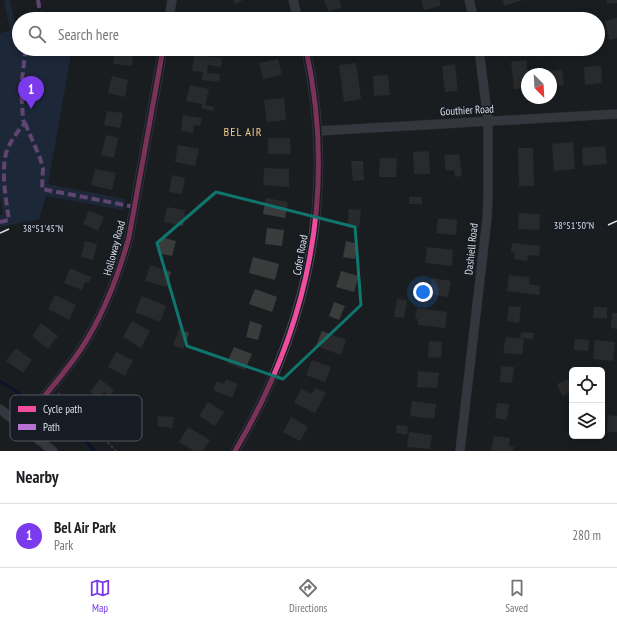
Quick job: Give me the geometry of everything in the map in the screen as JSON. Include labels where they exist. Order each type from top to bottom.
[{"type":"street","points":[[170,12],[172,0]]},
{"type":"street","points":[[293,0],[296,12]]},
{"type":"street","points":[[469,0],[472,12]]},
{"type":"street","name":"Holloway Road","points":[[50,395],[94,328],[110,295],[121,267],[129,237],[163,56]]},
{"type":"street","name":"Cofer Road","points":[[235,451],[251,424],[279,365],[300,303],[308,267],[316,212],[319,165],[318,131],[307,56]]},
{"type":"street","name":"Dashiell Road","points":[[460,451],[487,219],[488,121],[480,56]]},
{"type":"street","name":"Gouthier Road","points":[[318,131],[617,114]]},
{"type":"street","points":[[0,409],[10,415]]},
{"type":"street","points":[[43,441],[53,451]]},
{"type":"path","points":[[106,441],[116,451]]},
{"type":"highlighted area","points":[[216,192],[355,227],[361,305],[283,379],[187,346],[157,243]]},
{"type":"shaded area","points":[[4,0],[10,0],[12,12],[12,56],[71,56],[48,184],[125,199],[124,210],[46,196],[39,219],[0,227],[0,215],[3,214],[0,194],[0,33],[10,31]]},
{"type":"building","points":[[233,0],[243,0],[236,4]]},
{"type":"building","points":[[324,0],[339,0],[342,7],[329,12]]},
{"type":"building","points":[[421,0],[439,0],[441,6],[424,10]]},
{"type":"building","points":[[503,0],[523,0],[504,6]]},
{"type":"building","points":[[607,0],[617,0],[617,3],[607,4]]},
{"type":"building","points":[[617,18],[617,38],[609,40],[605,21]]},
{"type":"building","points":[[114,56],[133,56],[132,66],[113,64]]},
{"type":"building","points":[[194,56],[222,58],[221,67],[208,65],[207,73],[220,74],[219,82],[202,80],[203,72],[192,71]]},
{"type":"building","points":[[278,59],[282,75],[263,79],[259,63]]},
{"type":"building","points":[[526,60],[527,68],[521,68],[521,88],[514,89],[511,62]]},
{"type":"building","points":[[356,63],[361,99],[344,102],[339,65]]},
{"type":"building","points":[[455,64],[458,91],[445,92],[442,66]]},
{"type":"building","points":[[601,66],[602,83],[585,85],[584,67]]},
{"type":"building","points":[[557,70],[562,70],[564,85],[557,86]]},
{"type":"building","points":[[388,75],[390,95],[374,96],[373,76]]},
{"type":"building","points":[[112,76],[128,80],[125,97],[108,93]]},
{"type":"building","points":[[190,85],[209,89],[205,105],[214,107],[213,111],[201,108],[202,104],[186,101]]},
{"type":"building","points":[[284,98],[286,120],[267,122],[264,100]]},
{"type":"building","points":[[107,111],[123,113],[120,128],[104,125]]},
{"type":"building","points":[[183,115],[202,118],[200,126],[194,125],[193,133],[181,131]]},
{"type":"building","points":[[106,135],[118,138],[114,158],[101,155]]},
{"type":"building","points":[[268,138],[290,138],[291,154],[268,154]]},
{"type":"building","points":[[573,142],[575,169],[554,171],[552,144]]},
{"type":"building","points":[[178,145],[199,149],[195,166],[175,162]]},
{"type":"building","points":[[605,146],[607,164],[583,166],[582,148]]},
{"type":"building","points":[[518,148],[533,148],[534,186],[519,186]]},
{"type":"building","points":[[429,151],[430,174],[414,174],[413,152]]},
{"type":"building","points":[[459,154],[462,176],[455,177],[454,170],[446,171],[444,155]]},
{"type":"building","points":[[380,158],[397,158],[396,177],[379,177]]},
{"type":"building","points":[[351,161],[363,161],[364,180],[353,181]]},
{"type":"building","points":[[264,168],[289,169],[289,187],[263,185]]},
{"type":"building","points":[[95,169],[116,173],[112,190],[91,185]]},
{"type":"building","points":[[172,175],[185,178],[182,194],[169,192]]},
{"type":"building","points":[[409,197],[422,197],[422,204],[409,204]]},
{"type":"building","points":[[266,198],[288,202],[285,218],[263,214]]},
{"type":"building","points":[[167,207],[185,210],[183,226],[164,222]]},
{"type":"building","points":[[349,209],[361,210],[359,228],[347,227]]},
{"type":"building","points":[[89,210],[104,217],[98,231],[83,224]]},
{"type":"building","points":[[519,213],[540,214],[539,230],[518,229]]},
{"type":"building","points":[[438,218],[457,220],[456,235],[436,233]]},
{"type":"building","points":[[267,228],[284,230],[282,246],[265,244]]},
{"type":"building","points":[[161,237],[176,241],[172,256],[157,253]]},
{"type":"building","points":[[85,241],[97,244],[93,260],[81,257]]},
{"type":"building","points":[[346,241],[358,244],[355,259],[343,257]]},
{"type":"building","points":[[512,243],[540,246],[539,256],[528,255],[527,261],[514,259],[515,253],[511,252]]},
{"type":"building","points":[[427,247],[453,250],[452,266],[425,263]]},
{"type":"building","points":[[253,257],[279,264],[275,280],[249,273]]},
{"type":"building","points":[[150,265],[171,272],[167,287],[145,281]]},
{"type":"building","points":[[70,268],[91,277],[89,283],[85,282],[82,290],[64,283]]},
{"type":"building","points":[[341,271],[359,276],[354,292],[336,287]]},
{"type":"building","points":[[509,275],[530,277],[529,284],[540,286],[539,295],[507,291]]},
{"type":"building","points":[[432,278],[451,281],[448,297],[422,293],[423,284],[431,285]]},
{"type":"building","points":[[255,289],[277,297],[272,312],[249,304]]},
{"type":"building","points":[[55,295],[76,305],[69,320],[48,309]]},
{"type":"building","points":[[142,296],[166,306],[160,322],[135,312]]},
{"type":"building","points":[[397,299],[407,300],[404,318],[394,317]]},
{"type":"building","points":[[334,302],[345,306],[339,320],[329,316]]},
{"type":"building","points":[[509,306],[521,307],[519,323],[507,321]]},
{"type":"building","points":[[594,307],[607,307],[607,318],[593,318]]},
{"type":"building","points":[[417,308],[447,312],[445,328],[418,325],[418,319],[415,319]]},
{"type":"building","points":[[612,313],[617,313],[617,329],[611,328]]},
{"type":"building","points":[[132,321],[150,331],[141,348],[123,337]]},
{"type":"building","points":[[250,321],[262,325],[258,340],[246,337]]},
{"type":"building","points":[[41,323],[58,336],[48,349],[32,336]]},
{"type":"building","points":[[179,329],[189,333],[183,349],[173,345]]},
{"type":"building","points":[[322,331],[346,340],[341,355],[316,346]]},
{"type":"building","points":[[521,332],[534,333],[533,339],[520,338]]},
{"type":"building","points":[[506,337],[524,339],[522,355],[503,353]]},
{"type":"building","points":[[575,339],[589,340],[588,351],[574,350]]},
{"type":"building","points":[[595,340],[615,342],[613,361],[593,359]]},
{"type":"building","points":[[429,341],[442,342],[441,358],[428,357]]},
{"type":"building","points":[[234,347],[252,354],[245,370],[227,363]]},
{"type":"building","points":[[16,348],[32,360],[23,373],[6,361]]},
{"type":"building","points":[[116,352],[133,360],[125,376],[108,367]]},
{"type":"building","points":[[312,360],[331,367],[325,382],[306,375]]},
{"type":"building","points":[[501,366],[514,367],[512,383],[500,382]]},
{"type":"building","points":[[418,371],[439,373],[437,388],[417,387]]},
{"type":"building","points":[[100,379],[114,390],[111,395],[104,392],[102,395],[94,395],[90,392]]},
{"type":"building","points":[[226,379],[238,384],[232,398],[213,390],[217,381],[224,384]]},
{"type":"building","points":[[569,379],[569,394],[562,396],[557,384]]},
{"type":"building","points":[[315,388],[326,393],[315,413],[294,403],[301,389],[312,394]]},
{"type":"building","points":[[412,401],[436,404],[434,419],[410,416]]},
{"type":"building","points":[[208,402],[224,412],[215,426],[199,416]]},
{"type":"building","points":[[497,403],[509,404],[507,420],[495,418]]},
{"type":"building","points":[[608,415],[617,416],[617,432],[607,432]]},
{"type":"building","points":[[158,416],[174,417],[172,428],[157,426]]},
{"type":"building","points":[[291,417],[308,427],[300,441],[283,432]]},
{"type":"building","points":[[397,425],[408,426],[407,435],[396,433]]},
{"type":"building","points":[[188,427],[210,440],[203,451],[194,451],[179,442]]},
{"type":"building","points":[[409,432],[432,435],[430,449],[407,447]]},
{"type":"building","points":[[494,436],[510,438],[509,446],[514,447],[513,451],[491,451]]},
{"type":"waterway","points":[[0,381],[22,395]]},
{"type":"waterway","points":[[85,441],[95,451]]},
{"type":"marked path","points":[[38,0],[40,12]]},
{"type":"marked path","points":[[0,222],[9,220],[4,181],[6,153],[13,139],[25,123],[23,120],[21,88],[25,56]]},
{"type":"marked path","points":[[25,123],[43,168],[42,189],[135,207]]},
{"type":"cycle path","points":[[46,395],[67,369],[89,336],[110,295],[115,281],[129,237],[162,56]]},
{"type":"cycle path","points":[[235,451],[261,404],[282,356],[298,307],[310,257],[317,206],[318,154],[315,102],[307,56]]},
{"type":"place","name":"Bel Air Park","points":[[31,109]]},
{"type":"district","name":"BEL AIR","points":[[243,131]]}]
